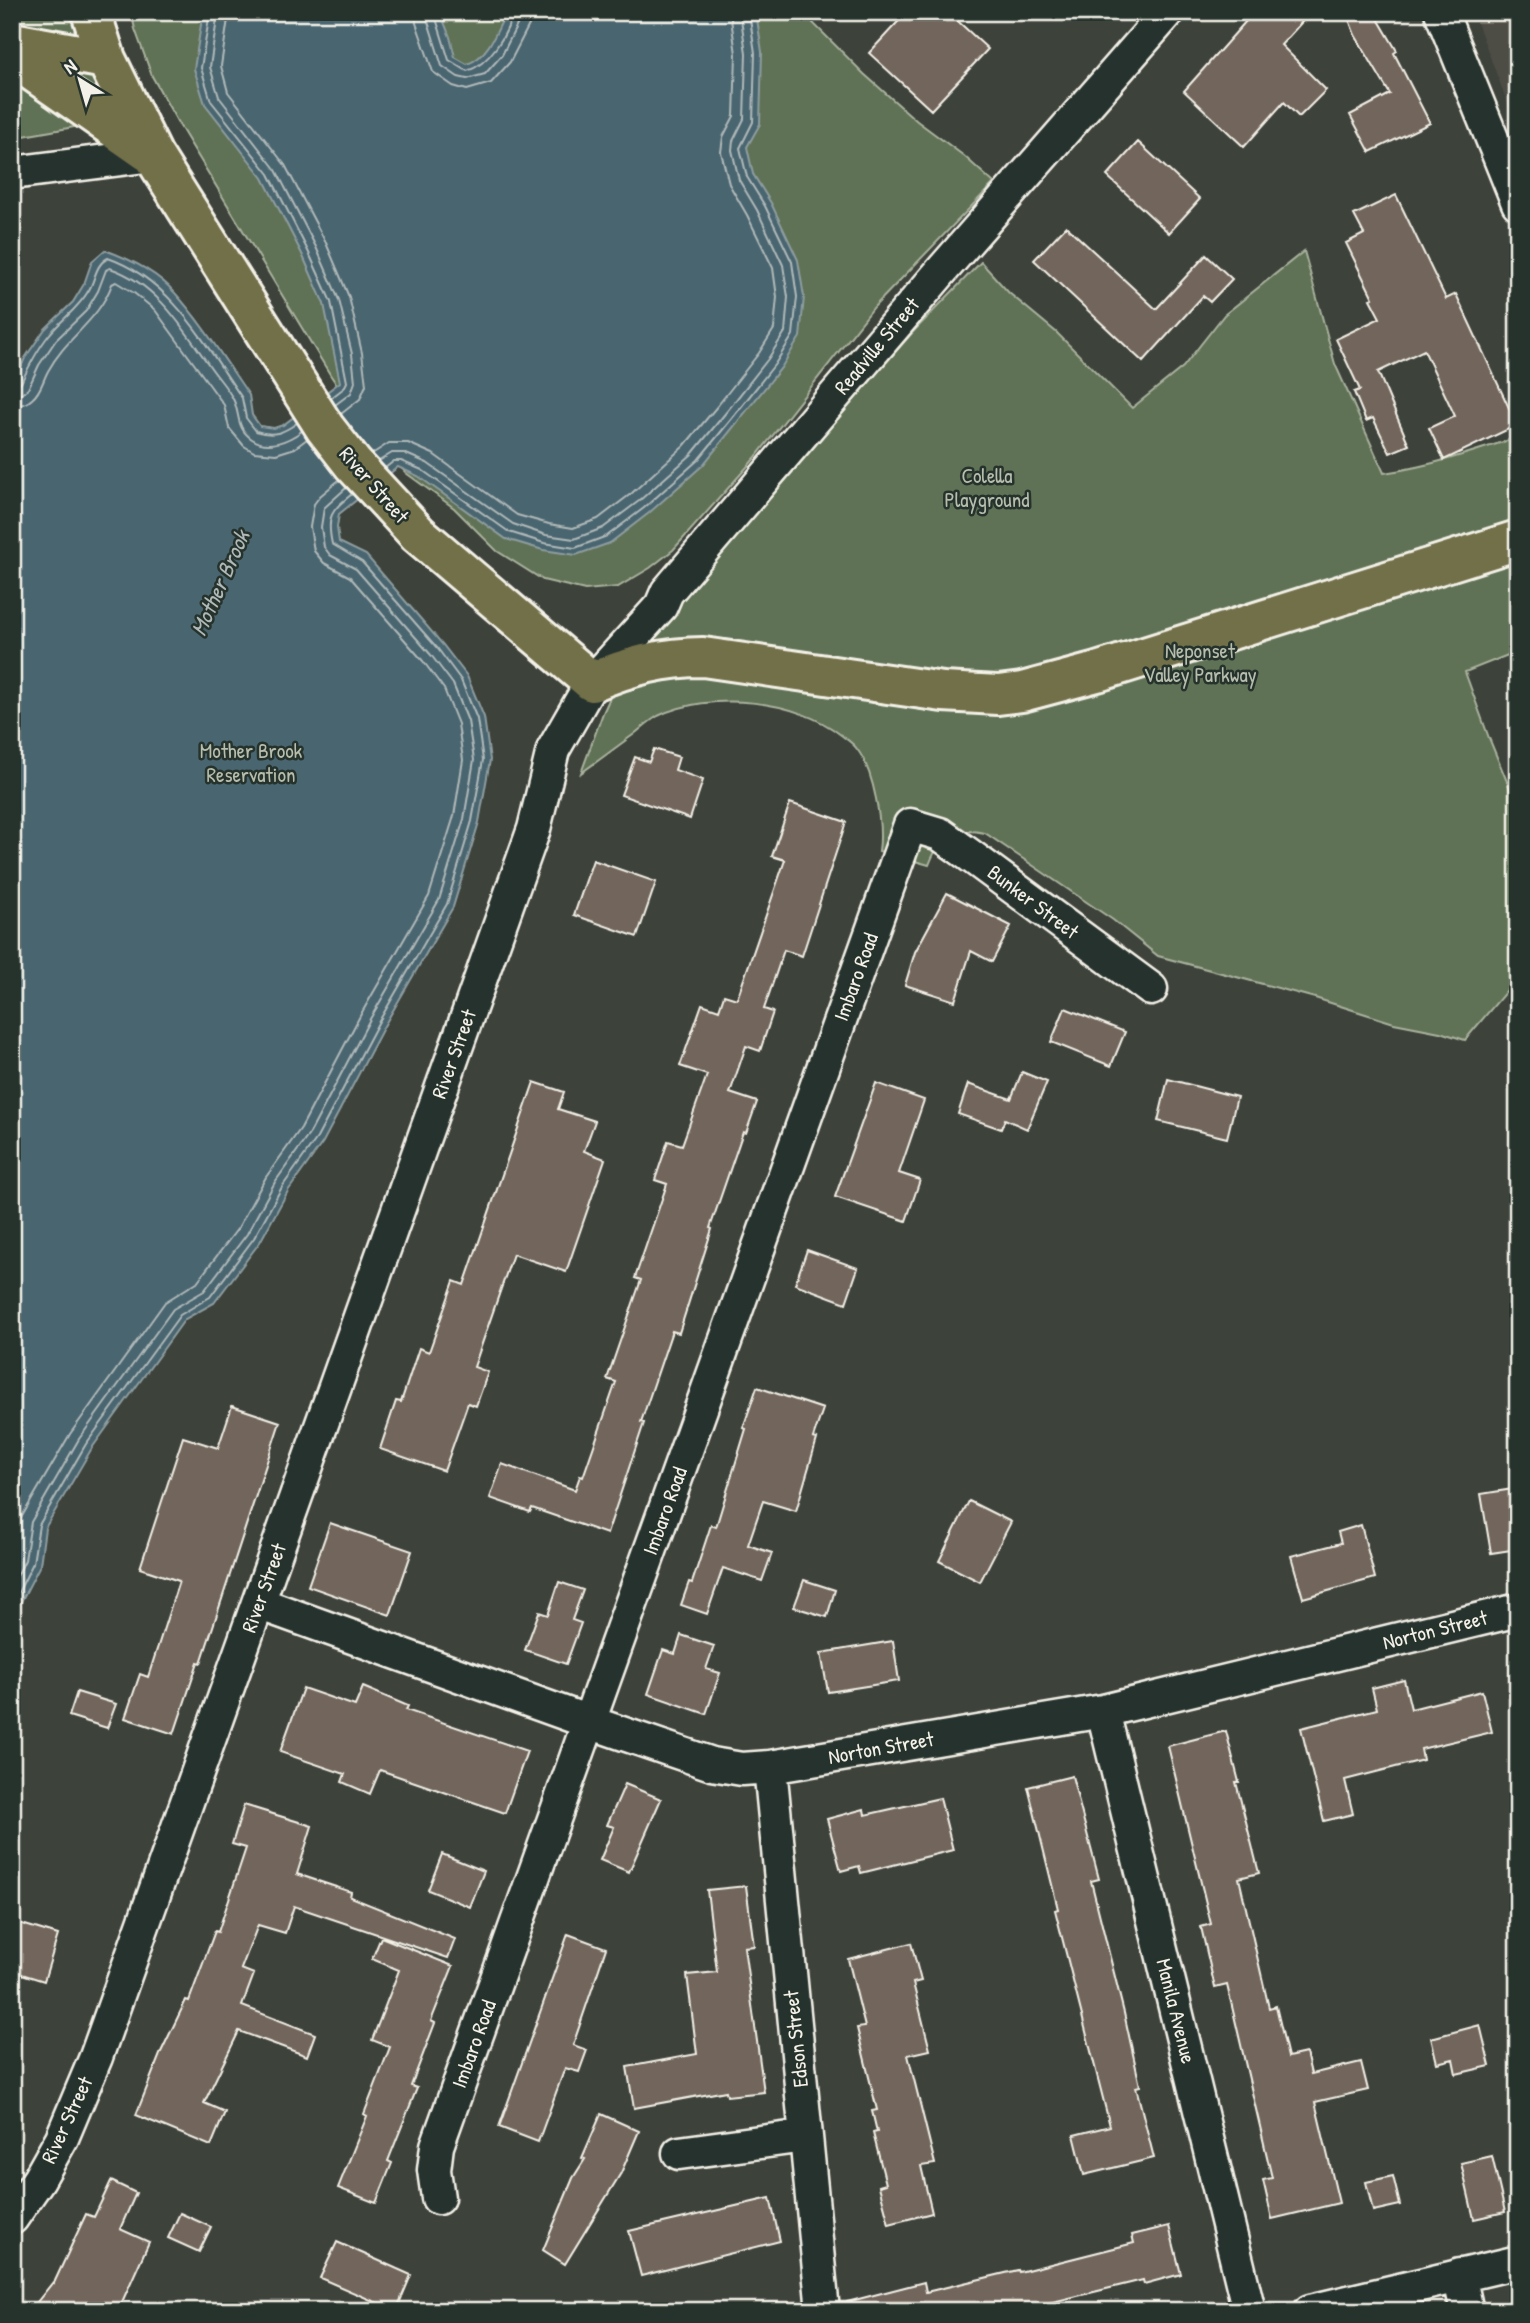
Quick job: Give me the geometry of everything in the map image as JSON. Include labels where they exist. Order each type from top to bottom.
[{"type":"main road","name":"River Street","points":[[91,12],[106,59],[153,155],[301,393],[353,464],[418,534],[592,682]]},
{"type":"main road","points":[[12,42],[106,59]]},
{"type":"main road","points":[[12,57],[153,155]]},
{"type":"main road","points":[[592,682],[643,664],[674,657],[703,657],[943,692],[998,695],[1022,692],[1097,672],[1518,540]]},
{"type":"street","name":"Readville Street","points":[[592,682],[661,606],[667,593],[944,268],[1168,12]]},
{"type":"street","points":[[1441,12],[1518,203]]},
{"type":"street","points":[[12,173],[153,155]]},
{"type":"street","name":"River Street","points":[[12,2218],[39,2179],[62,2138],[96,2057],[534,829],[553,750],[592,682]]},
{"type":"street","name":"Bunker Street","points":[[910,825],[940,834],[1151,989]]},
{"type":"street","name":"Imbaro Road","points":[[438,2198],[434,2170],[437,2146],[910,825]]},
{"type":"street","name":"Norton Street","points":[[258,1603],[589,1722],[712,1764],[741,1769],[770,1767],[1103,1711],[1518,1610]]},
{"type":"street","name":"Manila Avenue","points":[[1103,1711],[1249,2311]]},
{"type":"street","name":"Edson Street","points":[[770,1767],[823,2311]]},
{"type":"street","points":[[679,2153],[806,2136]]},
{"type":"street","points":[[1310,2311],[1518,2262]]},
{"type":"street","points":[[1459,2276],[1467,2311]]},
{"type":"shaded area","points":[[1473,12],[1518,12],[1518,131]]},
{"type":"green space","points":[[12,12],[85,12],[114,120],[12,138]]},
{"type":"green space","points":[[131,12],[821,12],[813,23],[864,74],[994,183],[874,307],[755,458],[673,550],[618,587],[585,590],[543,580],[497,551],[454,508],[406,473],[368,431],[331,376],[178,123],[152,76]]},
{"type":"green space","name":"Neponset Valley Parkway","points":[[1304,251],[1335,364],[1384,473],[1435,462],[1518,437],[1518,651],[1465,672],[1518,808],[1518,977],[1465,1040],[1394,1023],[1315,998],[1158,956],[1113,920],[985,833],[965,831],[950,835],[938,847],[929,865],[879,851],[880,827],[876,798],[863,759],[854,745],[841,735],[801,713],[752,703],[702,703],[679,708],[658,716],[581,773],[623,669],[912,333],[981,262],[1009,293],[1056,332],[1132,408],[1183,367],[1224,315]]},
{"type":"water","name":"Mother Brook Reservation","points":[[203,12],[440,12],[455,57],[467,64],[481,56],[506,12],[756,12],[762,52],[760,124],[747,147],[753,174],[771,203],[798,260],[804,297],[800,337],[781,368],[703,465],[610,543],[576,555],[543,550],[506,539],[418,476],[398,467],[339,514],[339,542],[366,555],[467,676],[484,717],[490,760],[479,822],[453,907],[384,1026],[323,1142],[288,1191],[260,1242],[214,1303],[185,1319],[92,1448],[45,1528],[40,1565],[12,1619],[12,387],[25,358],[45,329],[73,302],[84,284],[92,261],[105,250],[143,267],[175,293],[249,395],[252,415],[260,426],[274,428],[283,425],[340,382],[324,304],[302,254],[263,178],[205,104],[194,69]]},
{"type":"building","points":[[907,12],[948,12],[988,49],[931,110],[869,53]]},
{"type":"building","points":[[1254,12],[1311,12],[1281,45],[1326,90],[1299,117],[1284,102],[1244,147],[1184,91]]},
{"type":"building","points":[[1346,12],[1374,12],[1397,51],[1394,53],[1430,123],[1370,152],[1350,115],[1390,94],[1355,35]]},
{"type":"building","points":[[1138,142],[1200,199],[1169,233],[1107,176]]},
{"type":"building","points":[[1396,195],[1446,299],[1456,294],[1517,425],[1444,460],[1429,428],[1455,416],[1424,350],[1378,372],[1409,445],[1390,453],[1373,418],[1366,421],[1354,392],[1360,390],[1336,339],[1380,318],[1346,243],[1364,234],[1354,215]]},
{"type":"building","points":[[1066,226],[1156,309],[1206,255],[1232,279],[1210,302],[1203,296],[1143,362],[1034,260]]},
{"type":"building","points":[[654,749],[679,757],[675,770],[703,780],[690,819],[621,795],[635,757],[649,762]]},
{"type":"building","points":[[790,803],[846,822],[802,956],[784,950],[764,1009],[773,1012],[760,1051],[746,1046],[730,1093],[757,1102],[746,1133],[743,1132],[710,1228],[712,1229],[679,1333],[672,1331],[607,1534],[532,1508],[530,1512],[490,1498],[502,1464],[575,1490],[580,1476],[583,1477],[616,1382],[607,1379],[641,1280],[635,1278],[667,1184],[655,1180],[668,1141],[682,1145],[707,1075],[680,1066],[702,1004],[719,1010],[724,995],[737,999],[785,860],[772,856]]},
{"type":"building","points":[[593,860],[656,882],[637,937],[574,915]]},
{"type":"building","points":[[947,893],[1011,926],[992,962],[971,951],[955,1001],[905,985],[915,952]]},
{"type":"building","points":[[1065,1008],[1125,1032],[1111,1066],[1051,1042]]},
{"type":"building","points":[[1022,1072],[1047,1082],[1027,1129],[1005,1119],[1001,1129],[958,1114],[968,1084],[1011,1099]]},
{"type":"building","points":[[1168,1079],[1237,1097],[1227,1138],[1158,1121]]},
{"type":"building","points":[[534,1082],[564,1092],[558,1109],[595,1121],[584,1151],[605,1159],[566,1272],[513,1254],[474,1367],[488,1372],[476,1406],[468,1403],[444,1471],[380,1449],[396,1401],[401,1402],[419,1348],[429,1352],[454,1281],[464,1285]]},
{"type":"building","points":[[876,1083],[924,1100],[899,1173],[920,1180],[906,1221],[835,1197]]},
{"type":"building","points":[[807,1250],[858,1268],[846,1303],[795,1284]]},
{"type":"building","points":[[757,1387],[823,1409],[813,1438],[817,1439],[796,1511],[763,1501],[748,1545],[772,1553],[762,1581],[723,1568],[707,1614],[681,1605],[689,1582],[692,1583],[711,1525],[716,1527]]},
{"type":"building","points":[[232,1406],[280,1422],[201,1663],[198,1662],[174,1734],[125,1718],[140,1674],[148,1677],[179,1581],[140,1568],[183,1437],[218,1448]]},
{"type":"building","points":[[1513,1489],[1518,1516],[1518,1549],[1491,1553],[1481,1494]]},
{"type":"building","points":[[969,1501],[1011,1522],[980,1582],[939,1561]]},
{"type":"building","points":[[330,1523],[412,1551],[390,1615],[308,1586]]},
{"type":"building","points":[[1361,1525],[1375,1578],[1303,1598],[1291,1556],[1341,1543],[1338,1532]]},
{"type":"building","points":[[804,1580],[835,1590],[827,1617],[794,1607]]},
{"type":"building","points":[[559,1582],[583,1590],[572,1620],[581,1623],[566,1664],[525,1650],[539,1612],[548,1615]]},
{"type":"building","points":[[681,1635],[714,1646],[706,1669],[720,1673],[706,1714],[648,1694],[663,1650],[675,1654]]},
{"type":"building","points":[[893,1641],[899,1681],[828,1692],[821,1653]]},
{"type":"building","points":[[1404,1680],[1411,1709],[1482,1691],[1492,1732],[1421,1749],[1423,1760],[1345,1780],[1353,1814],[1324,1821],[1301,1728],[1377,1709],[1372,1688]]},
{"type":"building","points":[[363,1687],[408,1706],[406,1710],[527,1751],[505,1813],[380,1770],[370,1794],[342,1782],[345,1774],[280,1752],[303,1688],[355,1706]]},
{"type":"building","points":[[77,1692],[116,1704],[107,1728],[69,1716]]},
{"type":"building","points":[[1226,1731],[1259,1873],[1239,1878],[1269,2008],[1276,2006],[1288,2057],[1306,2053],[1311,2074],[1361,2062],[1368,2090],[1315,2102],[1339,2203],[1272,2219],[1263,2180],[1272,2178],[1227,1985],[1215,1988],[1201,1927],[1211,1924],[1168,1746]]},
{"type":"building","points":[[1072,1776],[1099,1879],[1091,1881],[1124,2013],[1140,2086],[1136,2087],[1154,2158],[1084,2175],[1074,2135],[1110,2126],[1055,1910],[1058,1909],[1028,1787]]},
{"type":"building","points":[[625,1784],[661,1799],[629,1872],[600,1860],[614,1827],[607,1825]]},
{"type":"building","points":[[940,1798],[953,1850],[861,1873],[859,1866],[841,1871],[827,1819],[864,1809],[865,1815]]},
{"type":"building","points":[[244,1805],[312,1826],[297,1874],[351,1892],[350,1897],[455,1939],[448,1958],[294,1906],[285,1933],[258,1925],[241,1969],[254,1974],[242,2006],[315,2034],[307,2056],[239,2031],[204,2103],[225,2112],[211,2146],[136,2115],[161,2052],[186,2000],[189,2001],[215,1931],[218,1932],[246,1848],[232,1844]]},
{"type":"building","points":[[442,1854],[484,1871],[470,1907],[428,1890]]},
{"type":"building","points":[[746,1886],[754,1946],[744,1947],[764,2092],[727,2096],[726,2091],[634,2108],[627,2067],[697,2054],[687,1975],[717,1972],[707,1890]]},
{"type":"building","points":[[12,1921],[58,1935],[44,1981],[12,1971]]},
{"type":"building","points":[[568,1934],[606,1948],[573,2045],[587,2050],[579,2072],[565,2068],[538,2142],[499,2127]]},
{"type":"building","points":[[381,1937],[453,1966],[431,2021],[435,2023],[411,2086],[417,2088],[388,2161],[392,2163],[376,2203],[338,2188],[367,2116],[364,2114],[390,2047],[372,2040],[399,1970],[372,1959]]},
{"type":"building","points":[[911,1943],[921,1981],[913,1983],[930,2050],[908,2055],[935,2164],[921,2166],[932,2213],[889,2224],[879,2186],[886,2184],[873,2133],[877,2132],[872,2111],[877,2110],[857,2028],[865,2027],[848,1959]]},
{"type":"building","points":[[1480,2025],[1490,2066],[1456,2074],[1453,2059],[1437,2063],[1431,2038]]},
{"type":"building","points":[[601,2114],[639,2131],[621,2173],[565,2264],[543,2250],[573,2178],[585,2159],[582,2158]]},
{"type":"building","points":[[1492,2156],[1505,2212],[1474,2219],[1461,2163]]},
{"type":"building","points":[[1393,2176],[1400,2205],[1373,2211],[1366,2182]]},
{"type":"building","points":[[111,2181],[136,2193],[120,2229],[149,2242],[118,2311],[30,2311],[54,2283],[86,2214],[94,2217]]},
{"type":"building","points":[[770,2198],[780,2241],[641,2276],[629,2231]]},
{"type":"building","points":[[180,2213],[211,2227],[199,2252],[168,2238]]},
{"type":"building","points":[[1169,2226],[1181,2274],[1144,2284],[1143,2280],[1016,2311],[848,2311],[847,2302],[924,2282],[926,2292],[1018,2270],[1019,2272],[1134,2243],[1132,2235]]},
{"type":"building","points":[[337,2242],[411,2275],[396,2311],[320,2278]]},
{"type":"park label","name":"Colella Playground","points":[[987,488]]},
{"type":"water label","name":"Mother Brook","points":[[220,583]]}]
